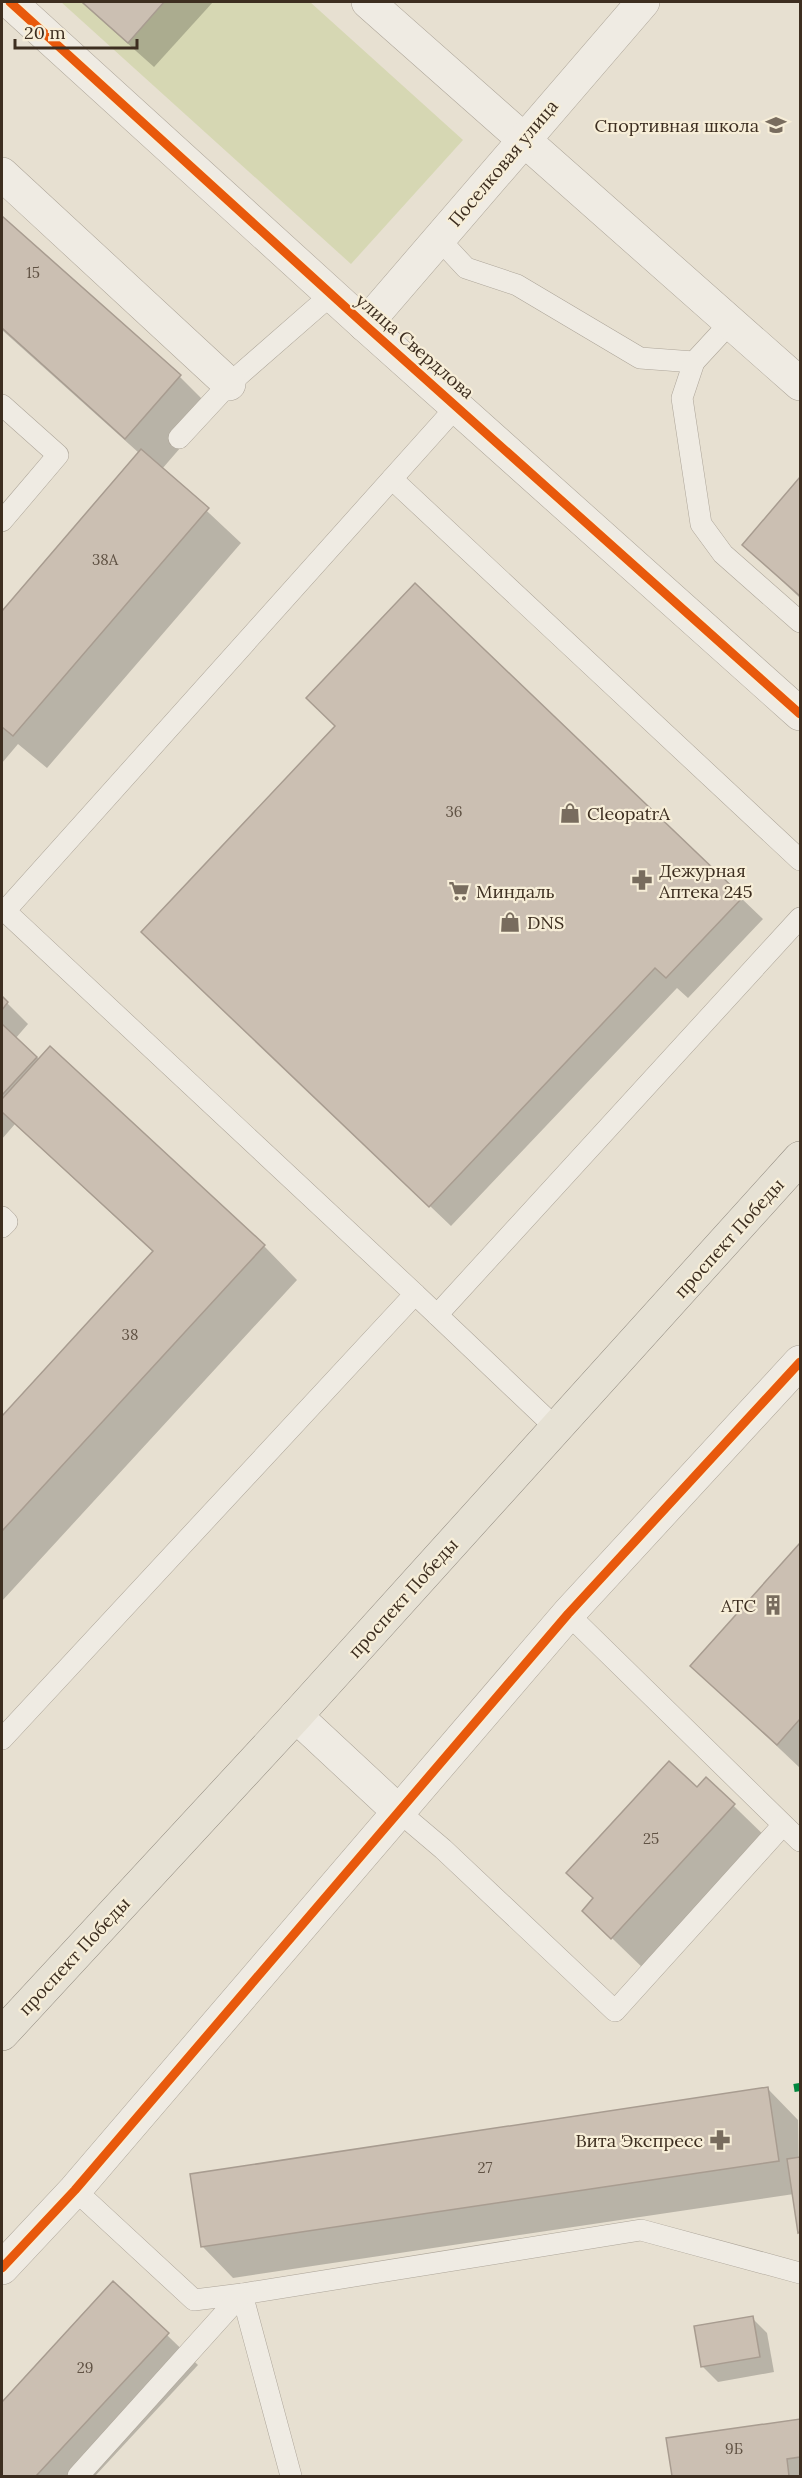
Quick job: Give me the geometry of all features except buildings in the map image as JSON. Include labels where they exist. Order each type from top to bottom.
[{"type":"main road","name":"проспект Победы","points":[[2,2034],[296,1716],[801,1158]]},
{"type":"street","name":"улица Свердлова","points":[[10,2],[365,325],[458,405],[801,714]]},
{"type":"street","points":[[368,2],[801,384]]},
{"type":"street","name":"Поселковая улица","points":[[365,325],[523,138],[643,2]]},
{"type":"street","points":[[2,174],[229,384]]},
{"type":"street","points":[[4,2260],[75,2190],[568,1614],[801,1362]]},
{"type":"street","points":[[296,1716],[398,1810]]},
{"type":"lane","points":[[439,239],[466,268],[517,285],[640,358],[694,362]]},
{"type":"lane","points":[[179,438],[229,384],[332,294]]},
{"type":"lane","points":[[730,322],[694,362],[682,398],[701,524],[723,554],[801,622]]},
{"type":"lane","points":[[2,405],[58,455],[2,521]]},
{"type":"lane","points":[[458,405],[5,911],[556,1428]]},
{"type":"lane","points":[[392,478],[801,860]]},
{"type":"lane","points":[[437,1315],[801,918]]},
{"type":"lane","points":[[2,1216],[7,1222],[2,1227]]},
{"type":"lane","points":[[2,1739],[415,1294]]},
{"type":"lane","points":[[568,1614],[801,1841]]},
{"type":"lane","points":[[398,1810],[443,1849],[615,2011],[783,1825]]},
{"type":"lane","points":[[75,2190],[194,2300],[641,2230],[801,2273]]},
{"type":"lane","points":[[78,2476],[242,2294]]},
{"type":"lane","points":[[242,2294],[291,2476]]},
{"type":"green space","points":[[61,2],[310,2],[463,140],[351,264]]},
{"type":"marked path","points":[[794,2088],[800,2087]]},
{"type":"cycle path","points":[[10,2],[365,325],[800,714]]},
{"type":"cycle path","points":[[2,2268],[75,2190],[568,1614],[800,1362]]},
{"type":"place","name":"Спортивная школа","points":[[776,125]]},
{"type":"place","name":"CleopatrA","points":[[570,813]]},
{"type":"place","name":"Дежурная Аптека 245","points":[[642,880]]},
{"type":"place","name":"Миндаль","points":[[459,891]]},
{"type":"place","name":"DNS","points":[[510,922]]},
{"type":"place","name":"АТС","points":[[773,1605]]},
{"type":"place","name":"Вита Экспресс","points":[[720,2140]]}]
